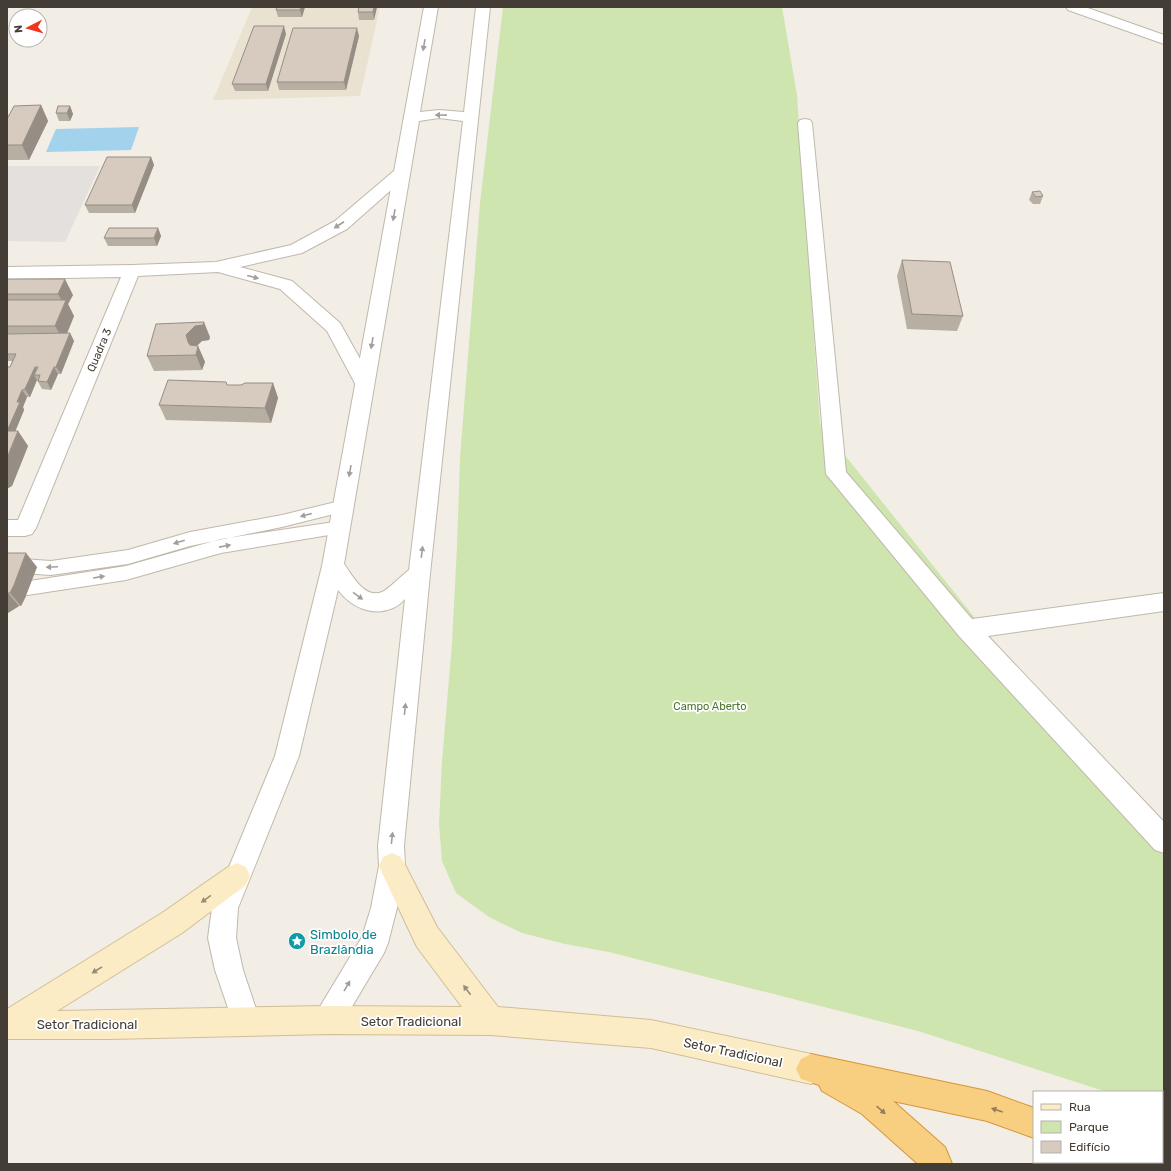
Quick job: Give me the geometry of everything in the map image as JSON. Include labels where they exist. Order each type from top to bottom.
[{"type":"highway","points":[[811,1070],[987,1106],[1033,1123]]},
{"type":"highway","points":[[811,1070],[873,1103],[934,1158],[937,1164]]},
{"type":"main road","points":[[392,866],[427,937],[490,1021]]},
{"type":"main road","points":[[8,1024],[172,923],[237,876]]},
{"type":"main road","name":"Setor Tradicional","points":[[8,1024],[109,1025],[328,1020],[490,1021],[651,1034],[811,1070]]},
{"type":"street","points":[[246,1022],[229,970],[222,938],[225,908],[287,756],[333,566],[431,7]]},
{"type":"street","points":[[328,1020],[374,943],[384,908],[392,866],[391,846],[419,574],[483,7]]},
{"type":"street","points":[[1078,9],[1100,7]]},
{"type":"street","points":[[1078,9],[1164,40]]},
{"type":"street","points":[[411,117],[439,114],[471,117]]},
{"type":"street","points":[[805,123],[836,474],[967,629],[1164,841]]},
{"type":"street","points":[[7,273],[132,271],[216,267],[296,249],[341,225],[401,173]]},
{"type":"street","points":[[216,267],[286,285],[334,327],[365,384]]},
{"type":"street","name":"Quadra 3","points":[[7,528],[25,528],[132,271]]},
{"type":"street","points":[[333,566],[353,593],[361,599],[371,602],[387,601],[419,574]]},
{"type":"street","points":[[967,629],[1164,602]]},
{"type":"lane","points":[[7,564],[52,568],[128,558],[190,539],[282,522],[344,506]]},
{"type":"lane","points":[[7,597],[17,590],[126,573],[222,546],[341,526]]},
{"type":"shaded area","points":[[252,7],[380,7],[360,96],[213,100]]},
{"type":"shaded area","points":[[7,166],[100,166],[65,242],[7,241]]},
{"type":"green space","name":"Campo Aberto","points":[[503,7],[782,7],[797,95],[820,424],[1164,855],[1164,1111],[1163,1091],[1104,1091],[918,1031],[609,952],[565,944],[522,933],[489,917],[456,893],[442,861],[439,824],[442,761],[452,643],[460,458],[480,203]]},
{"type":"water","points":[[139,127],[131,150],[46,152],[56,129]]},
{"type":"building","points":[[277,7],[301,7],[300,10],[276,10]]},
{"type":"building","points":[[359,7],[374,7],[373,12],[358,12]]},
{"type":"building","points":[[254,26],[284,26],[266,84],[232,84]]},
{"type":"building","points":[[293,28],[357,28],[344,82],[277,82]]},
{"type":"building","points":[[41,105],[22,145],[7,145],[7,119],[14,106]]},
{"type":"building","points":[[58,106],[70,106],[67,113],[56,113]]},
{"type":"building","points":[[107,157],[151,157],[132,205],[85,205]]},
{"type":"building","points":[[1040,191],[1043,196],[1036,197],[1032,192]]},
{"type":"building","points":[[109,228],[158,228],[154,238],[104,238]]},
{"type":"building","points":[[902,260],[950,262],[963,316],[912,314]]},
{"type":"building","points":[[7,279],[65,279],[58,294],[7,294]]},
{"type":"building","points":[[7,300],[66,300],[55,326],[7,326]]},
{"type":"building","points":[[204,322],[203,325],[195,326],[186,335],[190,345],[198,346],[196,355],[147,356],[156,324]]},
{"type":"building","points":[[70,333],[56,367],[54,367],[47,382],[38,381],[40,375],[34,375],[38,367],[35,367],[25,389],[22,390],[17,402],[20,402],[7,431],[7,367],[10,367],[16,354],[7,354],[7,334]]},
{"type":"building","points":[[168,380],[226,382],[227,385],[241,385],[245,383],[273,383],[265,408],[159,405]]},
{"type":"building","points":[[7,431],[18,431],[7,458]]},
{"type":"building","points":[[7,553],[26,553],[10,593],[7,593]]},
{"type":"place","name":"Simbolo de Brazlândia","points":[[297,941]]}]
